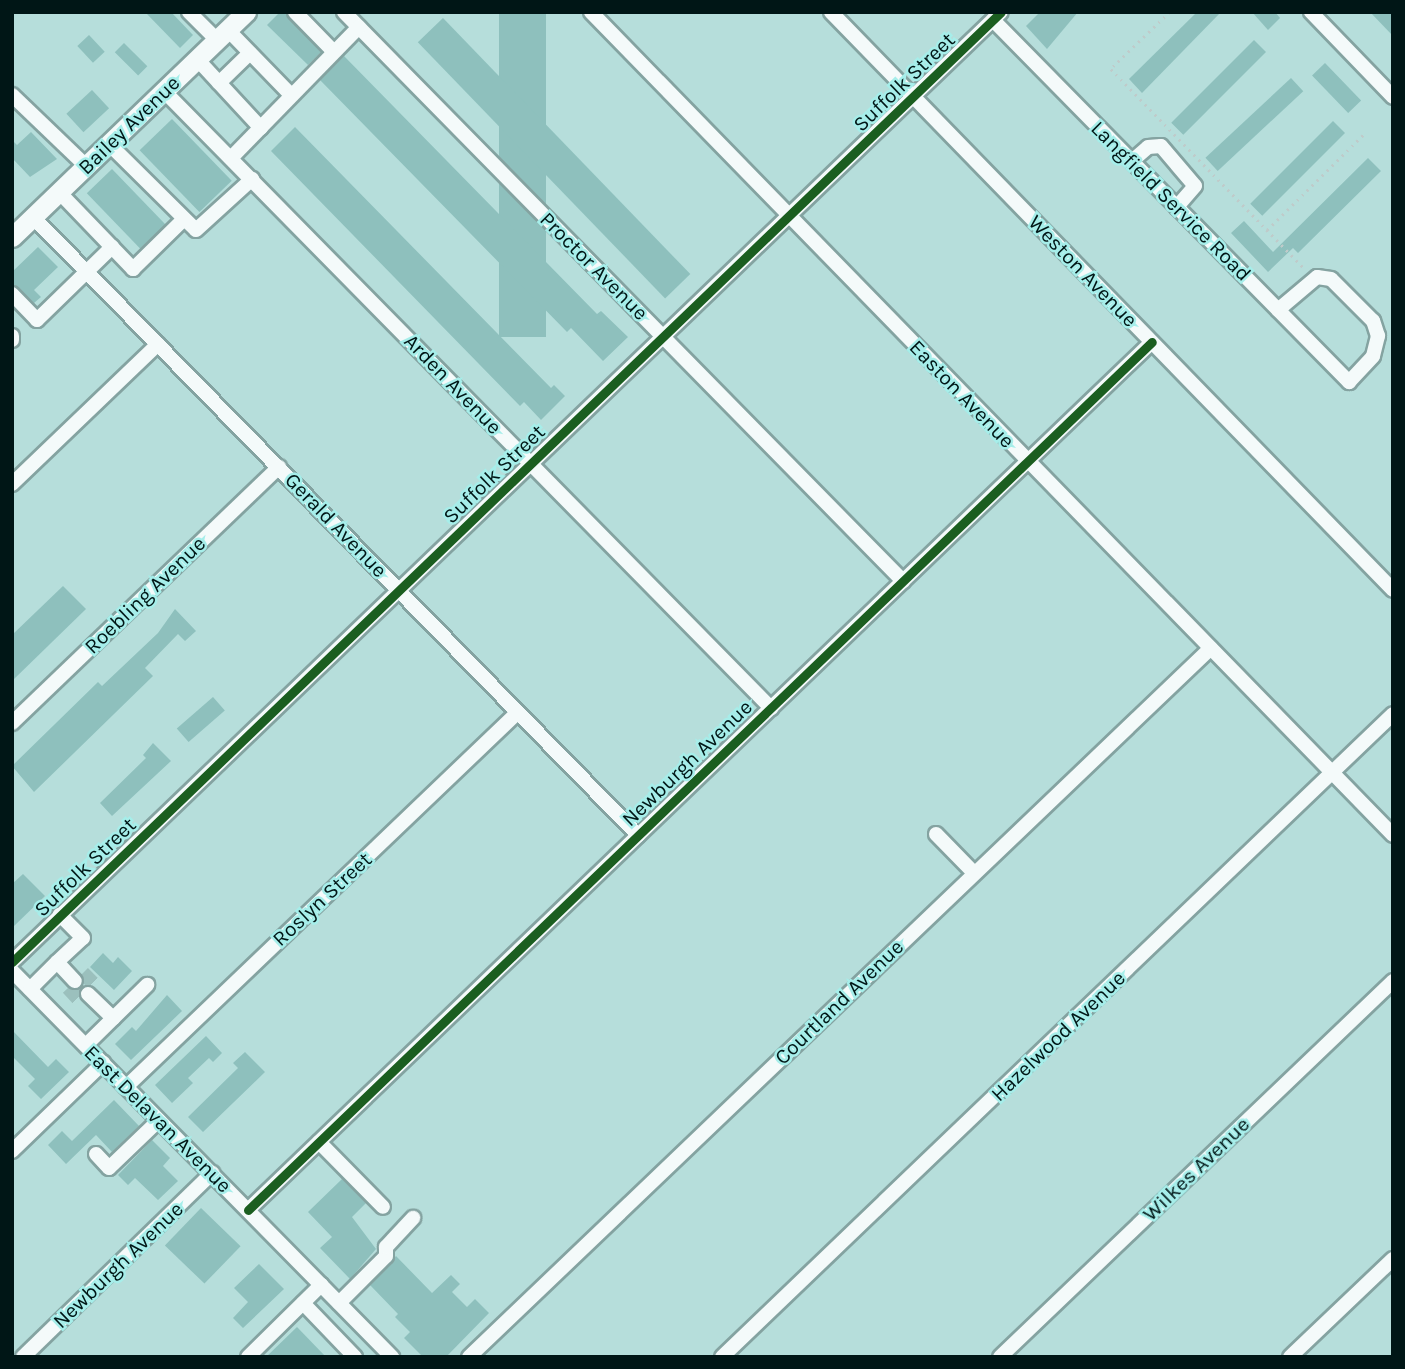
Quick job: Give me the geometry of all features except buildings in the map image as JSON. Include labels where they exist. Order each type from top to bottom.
[{"type":"main road","name":"Bailey Avenue","points":[[12,237],[246,12]]},
{"type":"street","points":[[189,12],[250,52],[289,93]]},
{"type":"street","points":[[295,12],[333,51]]},
{"type":"street","name":"Proctor Avenue","points":[[344,12],[903,581]]},
{"type":"street","name":"Easton Avenue","points":[[591,12],[1393,835]]},
{"type":"street","name":"Weston Avenue","points":[[831,12],[1393,590]]},
{"type":"street","points":[[1311,12],[1393,97]]},
{"type":"street","name":"Suffolk Street","points":[[12,962],[997,16]]},
{"type":"street","name":"Langfield Service Road","points":[[997,16],[1132,162],[1349,382],[1373,356],[1378,336],[1373,321],[1331,279],[1315,279]]},
{"type":"street","points":[[231,158],[261,128],[289,93],[359,27]]},
{"type":"street","points":[[219,83],[250,52]]},
{"type":"street","points":[[197,59],[261,128]]},
{"type":"street","name":"Arden Avenue","points":[[164,91],[771,708]]},
{"type":"street","points":[[12,94],[86,166]]},
{"type":"street","points":[[109,144],[184,219],[199,229],[252,179]]},
{"type":"street","points":[[1132,162],[1148,147],[1161,146],[1195,186],[1177,207]]},
{"type":"street","points":[[59,192],[133,269],[184,219]]},
{"type":"street","name":"Gerald Avenue","points":[[33,217],[638,835]]},
{"type":"street","points":[[12,294],[37,320],[112,247]]},
{"type":"street","points":[[1278,310],[1315,279]]},
{"type":"street","name":"Newburgh Avenue","points":[[248,1210],[1152,342]]},
{"type":"street","points":[[12,484],[158,344]]},
{"type":"street","name":"Roebling Avenue","points":[[12,723],[279,467]]},
{"type":"street","name":"Courtland Avenue","points":[[470,1357],[1210,648]]},
{"type":"street","name":"Roslyn Street","points":[[126,1087],[518,712]]},
{"type":"street","name":"Hazelwood Avenue","points":[[722,1357],[1393,714]]},
{"type":"street","points":[[936,834],[974,873]]},
{"type":"street","points":[[30,989],[69,975],[83,938],[60,915]]},
{"type":"street","name":"East Delavan Avenue","points":[[12,971],[392,1357]]},
{"type":"street","name":"Wilkes Avenue","points":[[1000,1357],[1393,981]]},
{"type":"street","points":[[86,1045],[147,985]]},
{"type":"street","points":[[89,994],[113,1018]]},
{"type":"street","points":[[12,1150],[103,1063]]},
{"type":"street","points":[[96,1154],[109,1168],[159,1120]]},
{"type":"street","points":[[319,1142],[383,1207]]},
{"type":"street","name":"Newburgh Avenue","points":[[23,1357],[212,1173]]},
{"type":"street","points":[[339,1303],[386,1256],[386,1247],[413,1217]]},
{"type":"street","points":[[1293,1354],[1393,1259]]},
{"type":"street","points":[[248,1357],[321,1284]]},
{"type":"street","points":[[303,1303],[355,1357]]},
{"type":"street","points":[[333,1334],[352,1316]]},
{"type":"path","points":[[1170,12],[1111,69],[1315,279]]},
{"type":"path","points":[[1267,230],[1366,132]]},
{"type":"tunnel","points":[[83,973],[97,987]]},
{"type":"tunnel","points":[[68,988],[81,1002]]},
{"type":"cycle path","points":[[12,962],[1001,12]]},
{"type":"cycle path","points":[[248,1210],[1152,342]]}]
